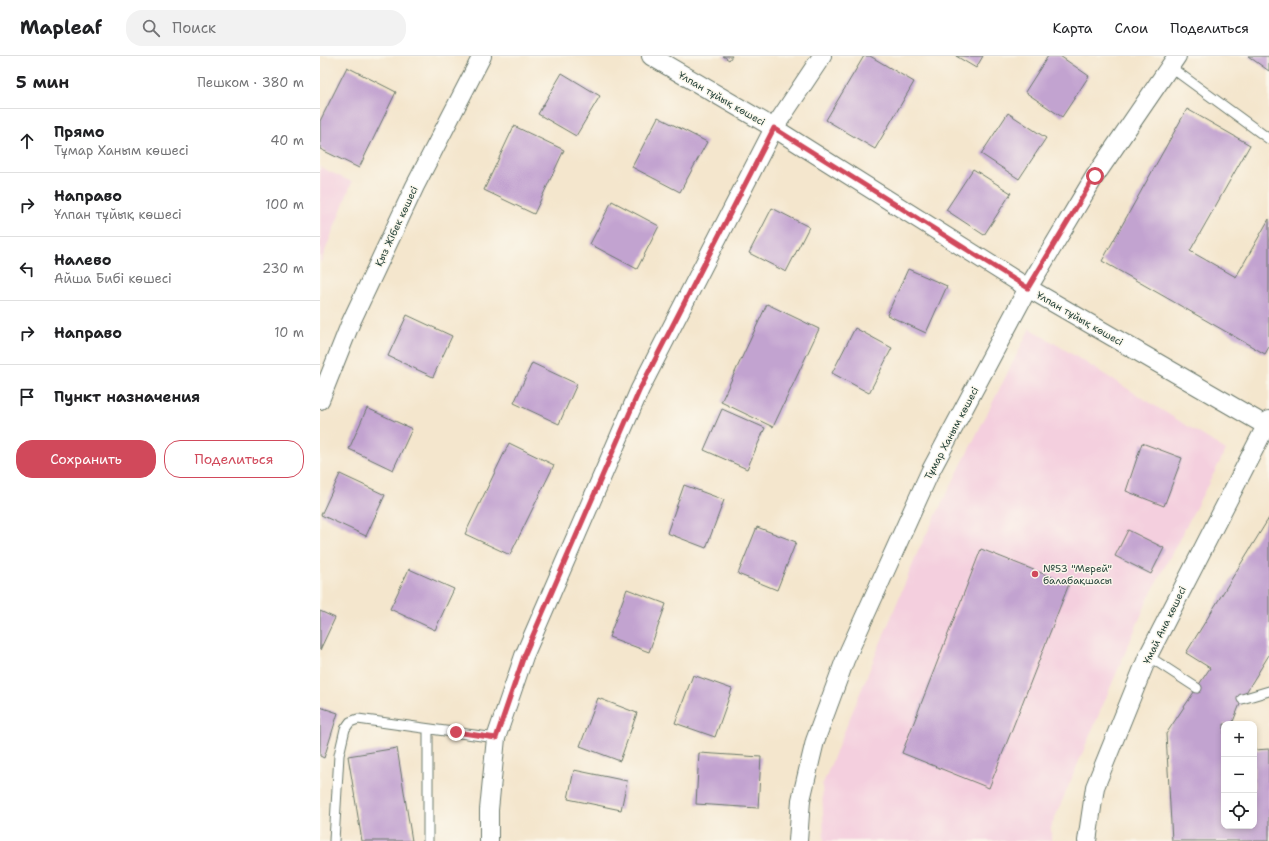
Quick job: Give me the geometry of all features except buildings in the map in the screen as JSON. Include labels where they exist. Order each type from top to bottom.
[{"type":"street","name":"Қыз Жібек көшесі","points":[[320,400],[351,322],[415,186],[482,56]]},
{"type":"street","name":"Ұлпан тұйық көшесі","points":[[651,56],[774,128],[1028,288],[1267,423]]},
{"type":"street","points":[[489,841],[489,810],[496,738],[524,656],[640,389],[774,128],[822,56]]},
{"type":"street","name":"Тұмар Ханым көшесі","points":[[798,841],[801,800],[815,741],[845,660],[930,472],[1028,288],[1095,176],[1173,61]]},
{"type":"street","name":"Ұмай Ана көшесі","points":[[1087,841],[1095,787],[1148,656],[1267,423]]},
{"type":"lane","points":[[1173,61],[1269,139]]},
{"type":"lane","points":[[1148,656],[1196,688]]},
{"type":"lane","points":[[1242,699],[1269,691]]},
{"type":"lane","points":[[334,841],[339,755],[345,729],[350,722],[358,719],[496,738]]},
{"type":"lane","points":[[428,729],[428,841]]},
{"type":"shaded area","points":[[320,167],[352,182],[320,264]]},
{"type":"shaded area","name":"№53 \"Мерей\" балабақшасы","points":[[1030,328],[1226,450],[1148,599],[1051,827],[1051,841],[824,841],[822,786],[919,549]]},
{"type":"place","name":"№53 \"Мерей\" балабақшасы","points":[[1035,574]]},
{"type":"route","points":[[456,732],[496,738],[524,656],[640,389],[774,128],[1028,288],[1095,176]]}]
